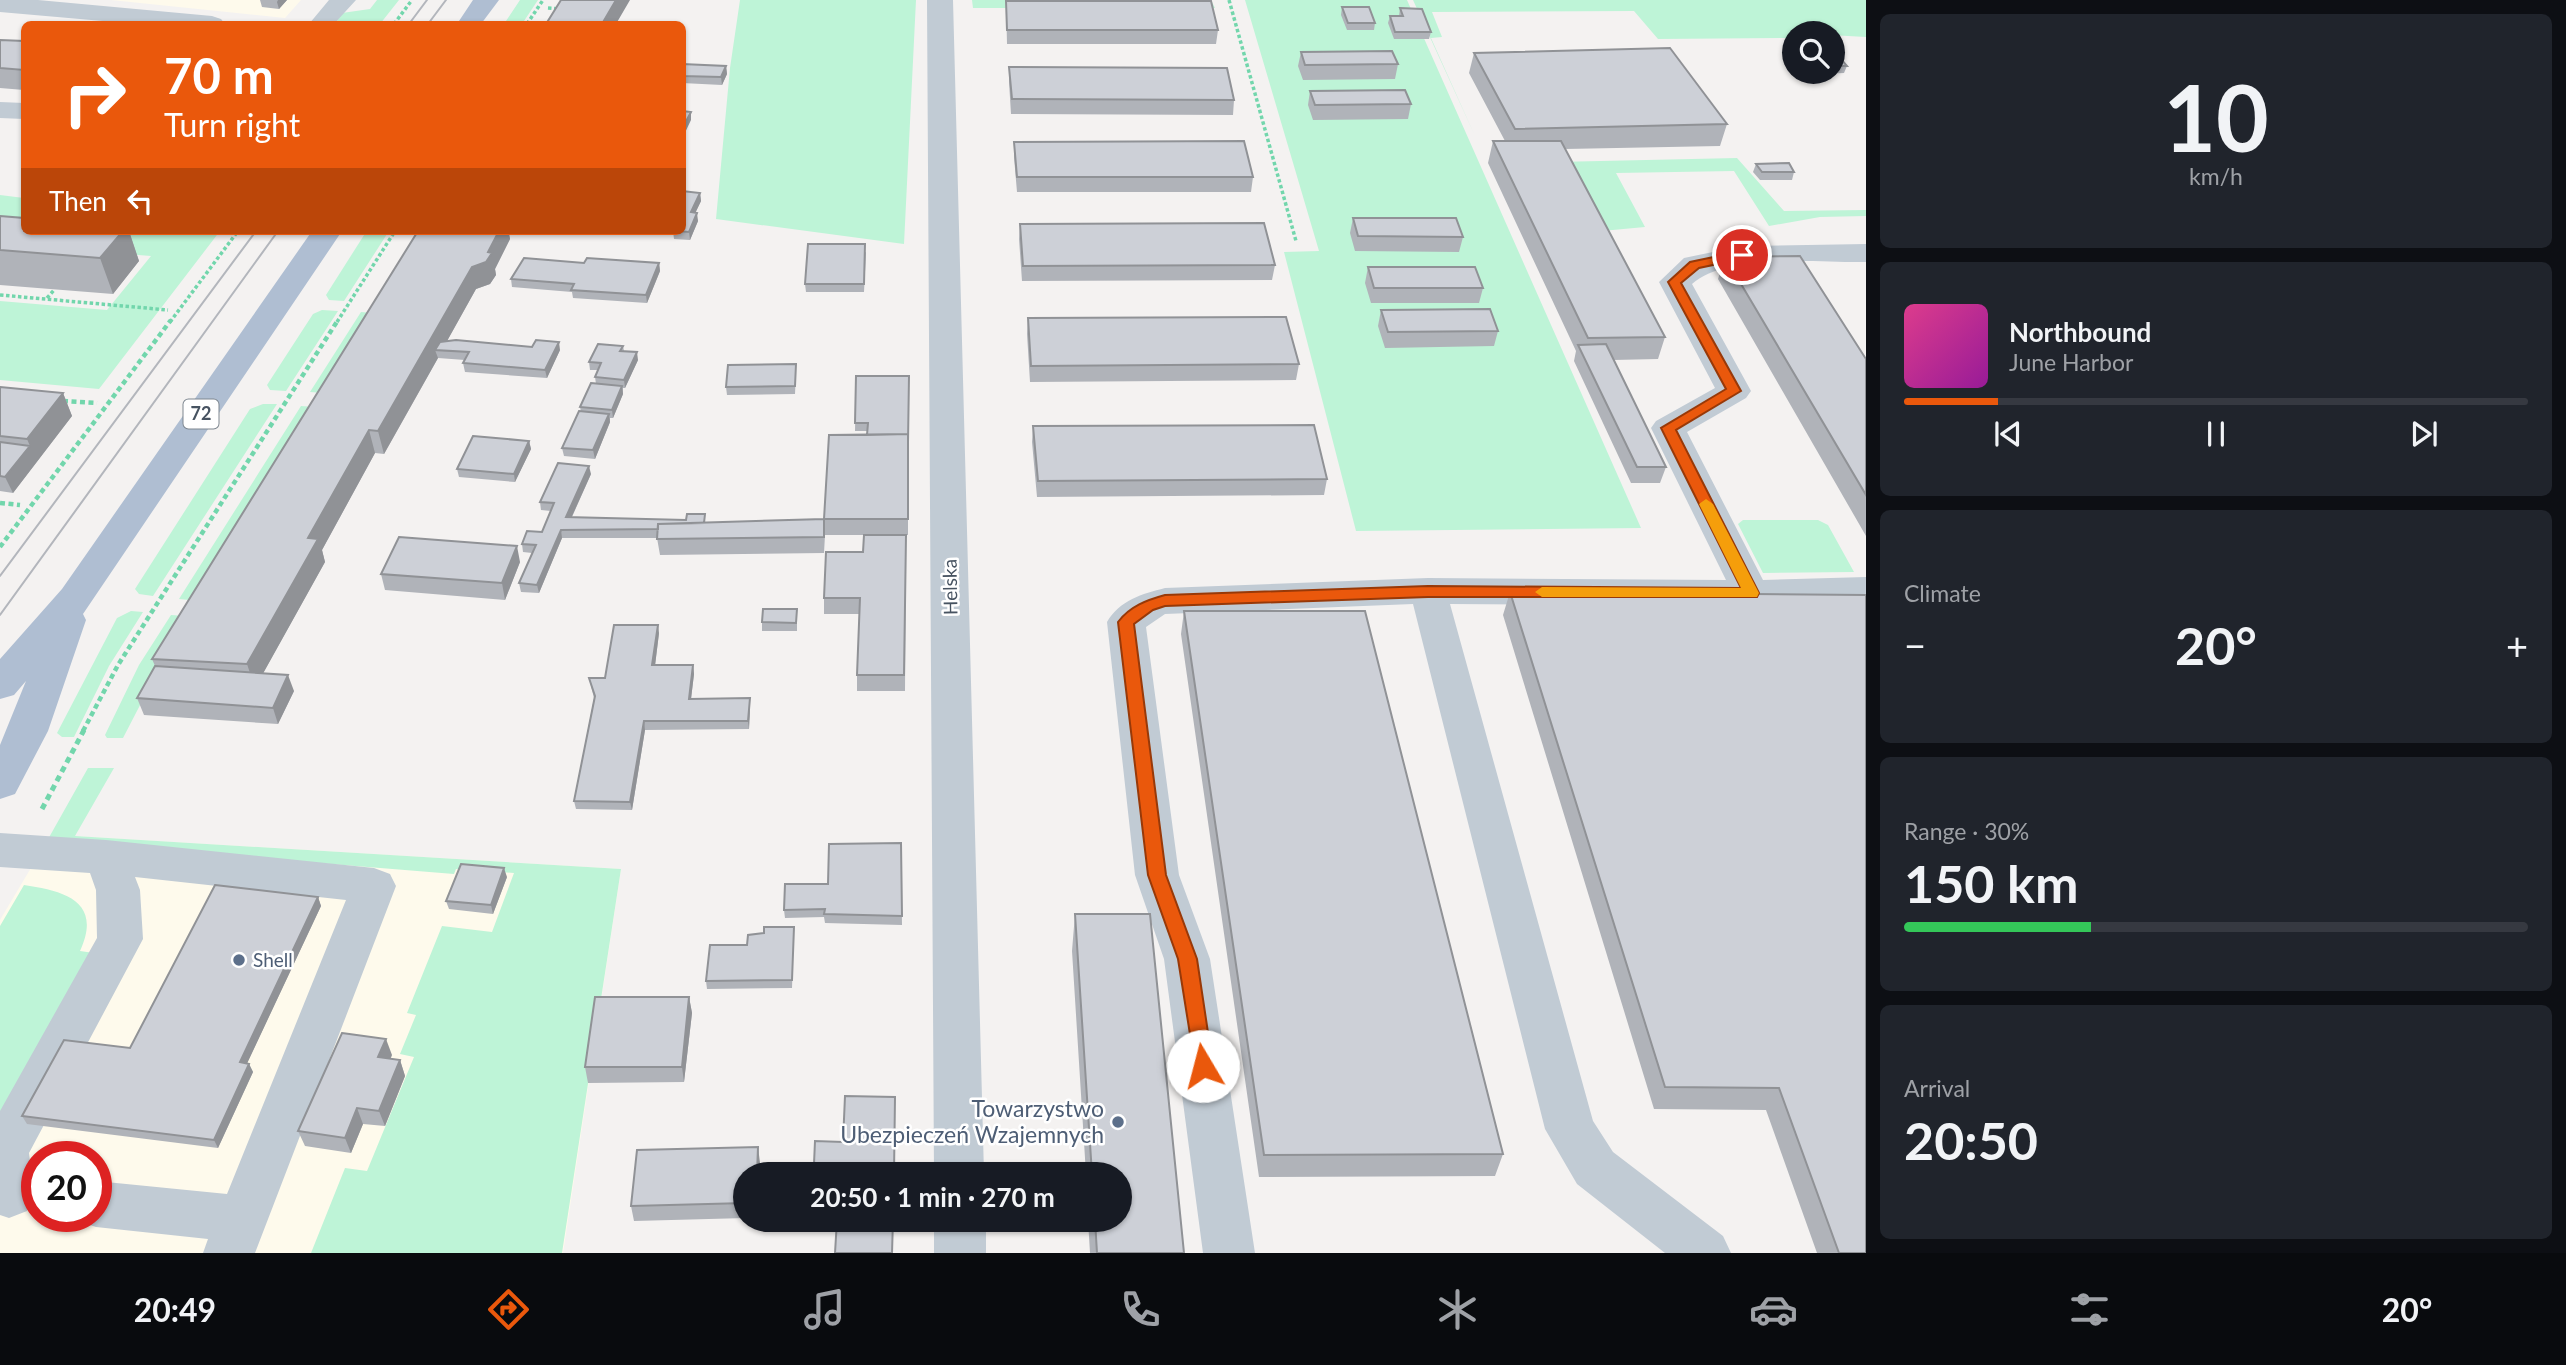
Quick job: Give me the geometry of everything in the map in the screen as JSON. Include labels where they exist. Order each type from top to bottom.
[{"type":"main road","points":[[471,21],[486,0]]},
{"type":"main road","name":"72","points":[[0,685],[75,598],[324,235]]},
{"type":"main road","name":"72","points":[[0,783],[28,731],[75,598]]},
{"type":"street","points":[[324,21],[343,0]]},
{"type":"street","name":"Helska","points":[[940,0],[959,1162]]},
{"type":"street","points":[[0,4],[143,8],[199,21]]},
{"type":"street","points":[[0,110],[21,111]]},
{"type":"street","points":[[1751,593],[1668,428],[1734,391],[1675,282],[1695,265],[1742,255],[1866,253]]},
{"type":"street","points":[[1229,1253],[1187,959],[1157,875],[1126,622],[1147,606],[1165,601],[1428,592],[1751,593],[1866,590]]},
{"type":"street","points":[[1428,592],[1570,1129],[1595,1168],[1705,1253]]},
{"type":"street","points":[[9,851],[106,857],[374,886],[236,1236],[112,1208]]},
{"type":"street","points":[[15,1197],[4,1151],[120,939],[118,890],[106,857]]},
{"type":"street","points":[[960,1232],[960,1253]]},
{"type":"path","points":[[396,21],[412,0]]},
{"type":"path","points":[[529,21],[543,0]]},
{"type":"path","points":[[1229,0],[1234,9],[1296,241]]},
{"type":"path","points":[[548,8],[569,9]]},
{"type":"path","points":[[0,547],[235,235]]},
{"type":"path","points":[[9,851],[118,665],[392,235]]},
{"type":"path","points":[[46,299],[55,289]]},
{"type":"path","points":[[0,295],[168,310]]},
{"type":"path","points":[[55,401],[97,403]]},
{"type":"path","points":[[0,503],[20,505]]},
{"type":"shaded area","points":[[111,0],[301,0],[285,18]]},
{"type":"shaded area","points":[[74,836],[621,869],[563,1253],[0,1253],[0,920],[47,841]]},
{"type":"green space","points":[[377,0],[399,0],[382,21],[337,21],[342,13],[370,9]]},
{"type":"green space","points":[[520,0],[538,0],[524,21],[506,21]]},
{"type":"green space","points":[[740,0],[916,0],[904,244],[716,219],[730,68]]},
{"type":"green space","points":[[972,0],[1211,0],[1215,8],[973,8]]},
{"type":"green space","points":[[1245,0],[1407,0],[1641,528],[1356,531],[1284,252],[1319,251]]},
{"type":"green space","points":[[1413,0],[1866,0],[1866,37],[1845,36],[1845,21],[1782,21],[1782,38],[1658,39],[1634,11],[1432,12],[1442,37],[1431,38],[1475,136]]},
{"type":"green space","points":[[1737,158],[1784,211],[1866,210],[1866,216],[1820,217],[1769,226],[1734,171],[1616,173],[1645,227],[1591,232],[1555,162]]},
{"type":"green space","points":[[0,195],[21,198],[21,235],[217,235],[99,389],[0,380],[0,301],[107,310],[151,256],[0,244]]},
{"type":"green space","points":[[364,235],[386,235],[344,301],[329,300],[326,295]]},
{"type":"green space","points":[[322,310],[338,311],[286,391],[270,390],[267,385],[313,314]]},
{"type":"green space","points":[[361,312],[385,314],[337,394],[310,392]]},
{"type":"green space","points":[[263,404],[277,404],[153,596],[139,594],[135,589],[250,409]]},
{"type":"green space","points":[[301,406],[328,408],[210,602],[179,599]]},
{"type":"green space","points":[[1743,520],[1818,520],[1828,525],[1854,572],[1763,573],[1738,524]]},
{"type":"green space","points":[[131,611],[143,612],[109,666],[74,737],[62,737],[57,733],[117,618]]},
{"type":"green space","points":[[171,615],[200,617],[152,682],[123,738],[107,738],[105,735],[139,665]]},
{"type":"green space","points":[[88,768],[114,768],[75,836],[621,869],[562,1253],[311,1253],[345,1168],[367,1171],[414,1057],[400,1054],[416,1015],[407,1013],[442,926],[492,932],[514,873],[456,869],[454,874],[47,841]]},
{"type":"green space","points":[[24,885],[53,891],[76,902],[87,920],[86,934],[80,951],[94,953],[0,1119],[0,926]]},
{"type":"building","points":[[561,0],[616,0],[604,21],[548,21]]},
{"type":"building","points":[[1006,1],[1211,1],[1218,30],[1007,30]]},
{"type":"building","points":[[1342,7],[1369,7],[1375,23],[1348,23]]},
{"type":"building","points":[[1400,8],[1422,9],[1431,32],[1395,32],[1390,16],[1403,16]]},
{"type":"building","points":[[0,40],[21,41],[21,70],[0,68]]},
{"type":"building","points":[[1670,48],[1727,124],[1515,129],[1474,53]]},
{"type":"building","points":[[1392,51],[1398,64],[1305,65],[1301,52]]},
{"type":"building","points":[[686,64],[726,66],[721,77],[686,76]]},
{"type":"building","points":[[1009,67],[1227,68],[1234,100],[1012,99]]},
{"type":"building","points":[[1405,90],[1411,104],[1315,105],[1310,91]]},
{"type":"building","points":[[1244,141],[1253,177],[1017,177],[1014,142]]},
{"type":"building","points":[[1493,141],[1561,141],[1665,337],[1588,338]]},
{"type":"building","points":[[1789,163],[1794,172],[1762,172],[1756,164]]},
{"type":"building","points":[[686,191],[700,193],[691,212],[697,213],[689,232],[686,232]]},
{"type":"building","points":[[0,216],[21,218],[21,235],[120,235],[100,258],[0,250]]},
{"type":"building","points":[[1353,218],[1456,218],[1463,237],[1358,236]]},
{"type":"building","points":[[1264,223],[1275,265],[1023,266],[1020,224]]},
{"type":"building","points":[[416,235],[497,235],[488,252],[492,253],[486,262],[472,267],[378,431],[369,430],[308,538],[318,539],[247,664],[152,659]]},
{"type":"building","points":[[808,244],[865,244],[864,284],[805,284]]},
{"type":"building","points":[[1800,256],[1866,359],[1866,495],[1725,257]]},
{"type":"building","points":[[524,258],[584,263],[587,258],[659,263],[646,295],[571,290],[574,284],[511,279]]},
{"type":"building","points":[[1368,267],[1475,267],[1483,288],[1374,288]]},
{"type":"building","points":[[1490,309],[1498,331],[1388,332],[1381,310]]},
{"type":"building","points":[[1286,317],[1299,364],[1031,366],[1028,318]]},
{"type":"building","points":[[456,340],[532,347],[536,340],[559,342],[545,370],[463,363],[469,352],[435,350],[440,342]]},
{"type":"building","points":[[598,344],[623,346],[620,351],[637,352],[624,380],[595,377],[601,363],[589,362]]},
{"type":"building","points":[[1606,344],[1666,467],[1637,467],[1578,345]]},
{"type":"building","points":[[796,364],[795,386],[726,387],[728,365]]},
{"type":"building","points":[[856,376],[909,376],[908,442],[908,434],[867,435],[868,423],[855,423]]},
{"type":"building","points":[[591,383],[622,386],[612,410],[580,407]]},
{"type":"building","points":[[0,387],[63,393],[27,439],[0,436]]},
{"type":"building","points":[[579,411],[609,414],[593,450],[562,448]]},
{"type":"building","points":[[1314,425],[1327,479],[1038,481],[1033,426]]},
{"type":"building","points":[[908,434],[908,519],[824,519],[829,435]]},
{"type":"building","points":[[473,436],[529,441],[514,474],[457,469]]},
{"type":"building","points":[[0,442],[30,446],[5,477],[0,476]]},
{"type":"building","points":[[558,463],[589,466],[566,517],[686,520],[687,514],[705,514],[704,523],[658,524],[658,529],[561,530],[537,585],[519,583],[536,545],[522,544],[527,531],[542,532],[554,503],[540,502]]},
{"type":"building","points":[[824,519],[824,537],[657,539],[658,524]]},
{"type":"building","points":[[864,535],[906,535],[904,675],[857,675],[860,598],[824,598],[826,552],[863,552]]},
{"type":"building","points":[[399,537],[517,546],[502,583],[381,574]]},
{"type":"building","points":[[1510,592],[1866,595],[1866,1253],[1839,1253],[1779,1088],[1665,1087]]},
{"type":"building","points":[[763,609],[797,609],[796,623],[762,622]]},
{"type":"building","points":[[1184,611],[1365,611],[1503,1154],[1264,1155]]},
{"type":"building","points":[[614,625],[658,625],[652,665],[693,665],[689,699],[750,698],[748,721],[644,721],[630,802],[574,801],[595,696],[589,678],[605,678]]},
{"type":"building","points":[[155,666],[288,675],[273,708],[137,698]]},
{"type":"building","points":[[901,843],[902,916],[824,914],[825,909],[784,910],[785,884],[828,884],[829,844]]},
{"type":"building","points":[[461,864],[504,868],[491,905],[446,901]]},
{"type":"building","points":[[215,885],[318,897],[240,1062],[249,1064],[214,1140],[22,1116],[64,1040],[130,1048]]},
{"type":"building","points":[[1075,914],[1150,914],[1184,1253],[1097,1253],[1096,1232],[1132,1232],[1132,1162],[1091,1162]]},
{"type":"building","points":[[764,927],[794,927],[792,980],[706,981],[710,945],[747,945],[748,935],[764,933]]},
{"type":"building","points":[[595,997],[689,997],[682,1067],[585,1067]]},
{"type":"building","points":[[342,1033],[386,1039],[378,1057],[400,1060],[379,1111],[357,1108],[345,1138],[298,1131]]},
{"type":"building","points":[[845,1096],[895,1097],[894,1162],[814,1162],[815,1141],[843,1142]]},
{"type":"building","points":[[758,1147],[757,1162],[733,1162],[733,1203],[631,1206],[637,1150]]},
{"type":"building","points":[[836,1232],[893,1232],[892,1253],[835,1253]]},
{"type":"tram line","points":[[411,21],[427,0]]},
{"type":"tram line","points":[[430,21],[446,0]]},
{"type":"tram line","points":[[0,576],[253,235]]},
{"type":"tram line","points":[[0,615],[275,235]]},
{"type":"slow traffic","points":[[1542,592],[1751,593],[1706,504]]},
{"type":"place","name":"Shell","points":[[239,960]]},
{"type":"place","name":"Towarzystwo Ubezpieczeń Wzajemnych","points":[[1118,1122]]},
{"type":"route","points":[[1203,1066],[1187,959],[1157,875],[1126,622],[1147,606],[1165,601],[1428,592],[1751,593],[1668,428],[1734,391],[1675,282],[1695,265],[1742,255]]}]
